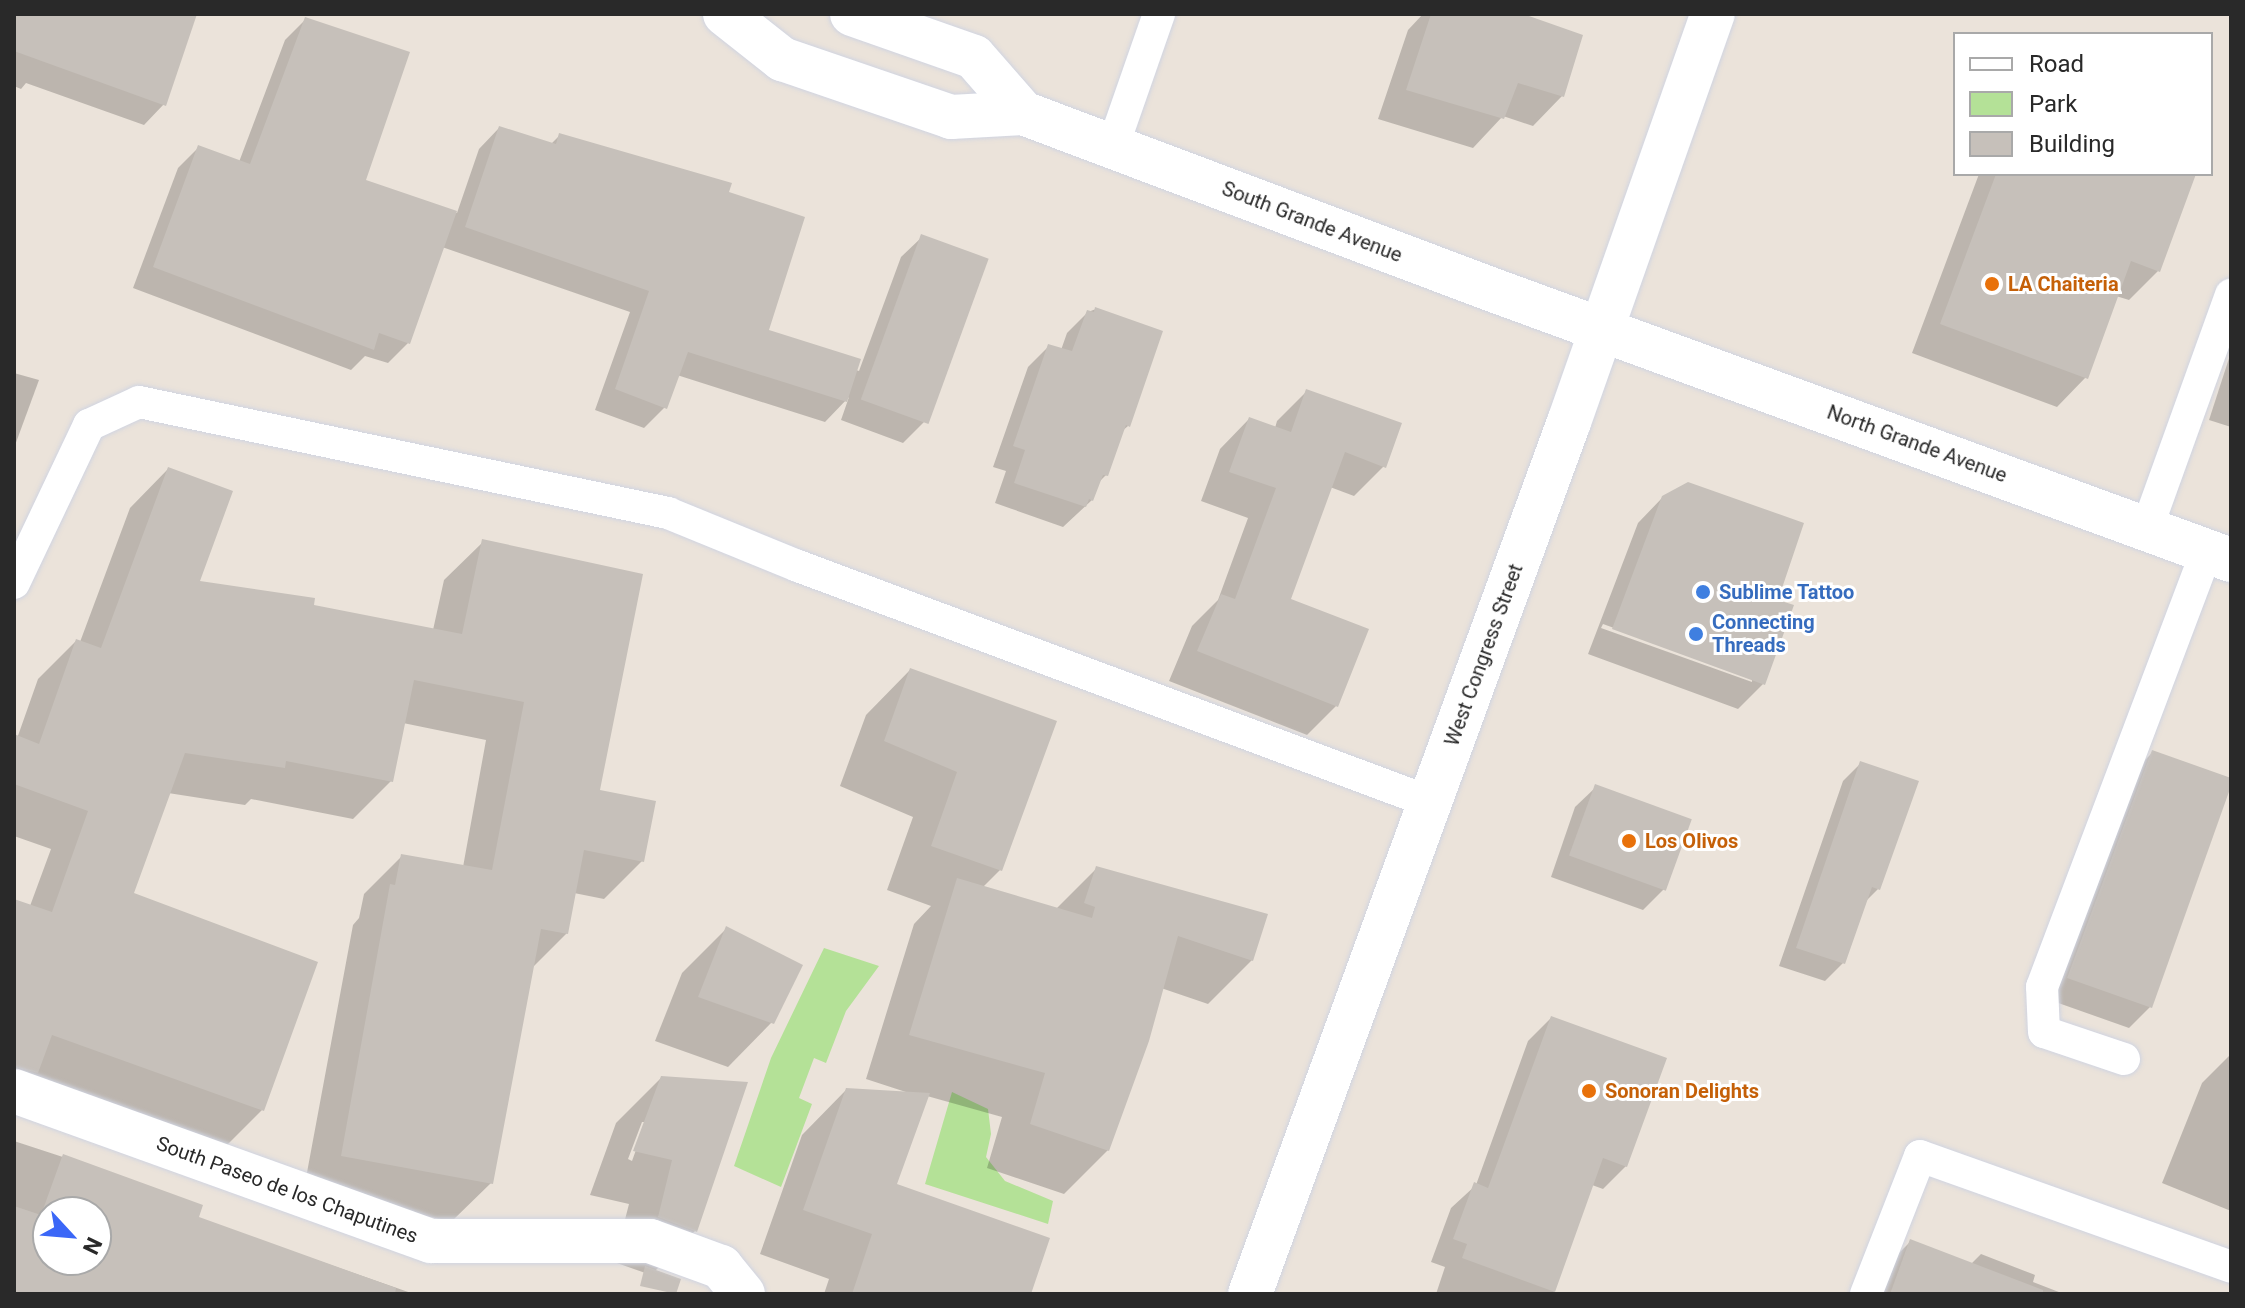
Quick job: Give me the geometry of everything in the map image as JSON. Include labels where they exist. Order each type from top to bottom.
[{"type":"main road","points":[[725,14],[782,59],[951,117],[1023,113]]},
{"type":"main road","points":[[852,14],[974,57],[1023,113]]},
{"type":"main road","name":"West Congress Street","points":[[1250,1294],[1602,328],[1713,14]]},
{"type":"main road","name":"South Grande Avenue","points":[[1023,113],[1602,328]]},
{"type":"main road","name":"North Grande Avenue","points":[[1602,328],[2219,555]]},
{"type":"main road","name":"South Paseo de los Chaputines","points":[[14,1091],[431,1241],[650,1241],[721,1267],[743,1294]]},
{"type":"lane","points":[[1113,146],[1159,14]]},
{"type":"lane","points":[[2147,528],[2231,295]]},
{"type":"lane","points":[[14,583],[89,425],[139,402],[668,513],[798,566],[1430,802]]},
{"type":"lane","points":[[2124,1059],[2044,1032],[2042,987],[2219,555]]},
{"type":"lane","points":[[1866,1294],[1920,1156],[2231,1267]]},
{"type":"green space","points":[[824,948],[879,966],[846,1011],[826,1063],[814,1058],[799,1098],[812,1104],[781,1187],[734,1166],[771,1058]]},
{"type":"green space","points":[[952,1092],[988,1109],[991,1134],[986,1157],[1005,1181],[1053,1201],[1048,1224],[925,1184]]},
{"type":"building","points":[[14,14],[197,14],[166,106],[14,51]]},
{"type":"building","points":[[1431,14],[1523,14],[1583,35],[1564,97],[1518,83],[1504,119],[1406,90]]},
{"type":"building","points":[[305,17],[410,52],[366,180],[457,211],[410,344],[379,333],[374,350],[153,267],[198,145],[250,164]]},
{"type":"building","points":[[499,126],[556,144],[559,133],[732,183],[729,192],[805,217],[769,330],[861,359],[847,402],[688,352],[667,409],[615,389],[649,291],[465,227]]},
{"type":"building","points":[[1995,176],[2195,176],[2160,272],[2131,261],[2088,379],[1940,324]]},
{"type":"building","points":[[921,234],[989,259],[928,424],[861,399]]},
{"type":"building","points":[[1095,307],[1163,331],[1130,427],[1126,425],[1108,476],[1103,475],[1093,501],[1089,499],[1086,507],[1014,483],[1025,450],[1013,446],[1048,344],[1072,351],[1087,310],[1094,312]]},
{"type":"building","points":[[1306,389],[1402,423],[1386,468],[1345,452],[1291,599],[1369,629],[1338,707],[1197,651],[1221,594],[1235,599],[1276,488],[1229,472],[1249,417],[1291,432]]},
{"type":"building","points":[[168,467],[233,491],[200,581],[315,598],[314,605],[462,634],[482,539],[643,574],[600,790],[656,801],[644,862],[584,850],[568,934],[541,929],[493,1184],[341,1156],[390,884],[395,885],[401,854],[492,870],[524,702],[414,680],[393,782],[286,761],[285,768],[185,753],[134,893],[318,962],[264,1111],[52,1035],[38,1073],[14,1067],[14,899],[52,912],[88,811],[14,784],[14,734],[39,744],[76,639],[101,648]]},
{"type":"building","points":[[1688,482],[1804,523],[1778,600],[1794,605],[1765,685],[1612,629],[1662,496]]},
{"type":"building","points":[[910,668],[1057,721],[1002,871],[931,846],[957,772],[884,741]]},
{"type":"building","points":[[2152,750],[2231,778],[2231,786],[2152,1008],[2067,978]]},
{"type":"building","points":[[1860,761],[1919,781],[1880,890],[1872,887],[1845,964],[1796,948]]},
{"type":"building","name":"Los Olivos","points":[[1595,784],[1692,819],[1666,891],[1569,855]]},
{"type":"building","points":[[1096,866],[1268,914],[1253,961],[1178,936],[1149,1041],[1109,1151],[1030,1124],[1045,1073],[909,1035],[957,878],[1092,918],[1095,907],[1084,903]]},
{"type":"building","points":[[726,926],[803,965],[774,1024],[698,997]]},
{"type":"building","points":[[1551,1016],[1667,1058],[1627,1167],[1603,1158],[1555,1292],[1462,1258],[1467,1244],[1453,1239],[1474,1182],[1488,1188]]},
{"type":"building","points":[[661,1076],[748,1082],[697,1232],[658,1217],[672,1160],[633,1151]]},
{"type":"building","points":[[846,1088],[930,1093],[897,1184],[1050,1238],[1031,1294],[852,1294],[872,1234],[803,1210]]},
{"type":"building","points":[[63,1154],[203,1205],[199,1217],[396,1288],[395,1294],[14,1294],[14,1206],[32,1212],[32,1276],[112,1276],[112,1196],[48,1196]]},
{"type":"building","points":[[1910,1239],[2043,1290],[2043,1294],[1890,1294]]},
{"type":"building","points":[[645,1266],[681,1279],[676,1294],[640,1286]]},
{"type":"place","name":"LA Chaiteria","points":[[1992,284]]},
{"type":"place","name":"Sublime Tattoo","points":[[1703,592]]},
{"type":"place","name":"Connecting Threads","points":[[1696,634]]},
{"type":"place","name":"Los Olivos","points":[[1629,841]]},
{"type":"place","name":"Sonoran Delights","points":[[1589,1091]]}]
